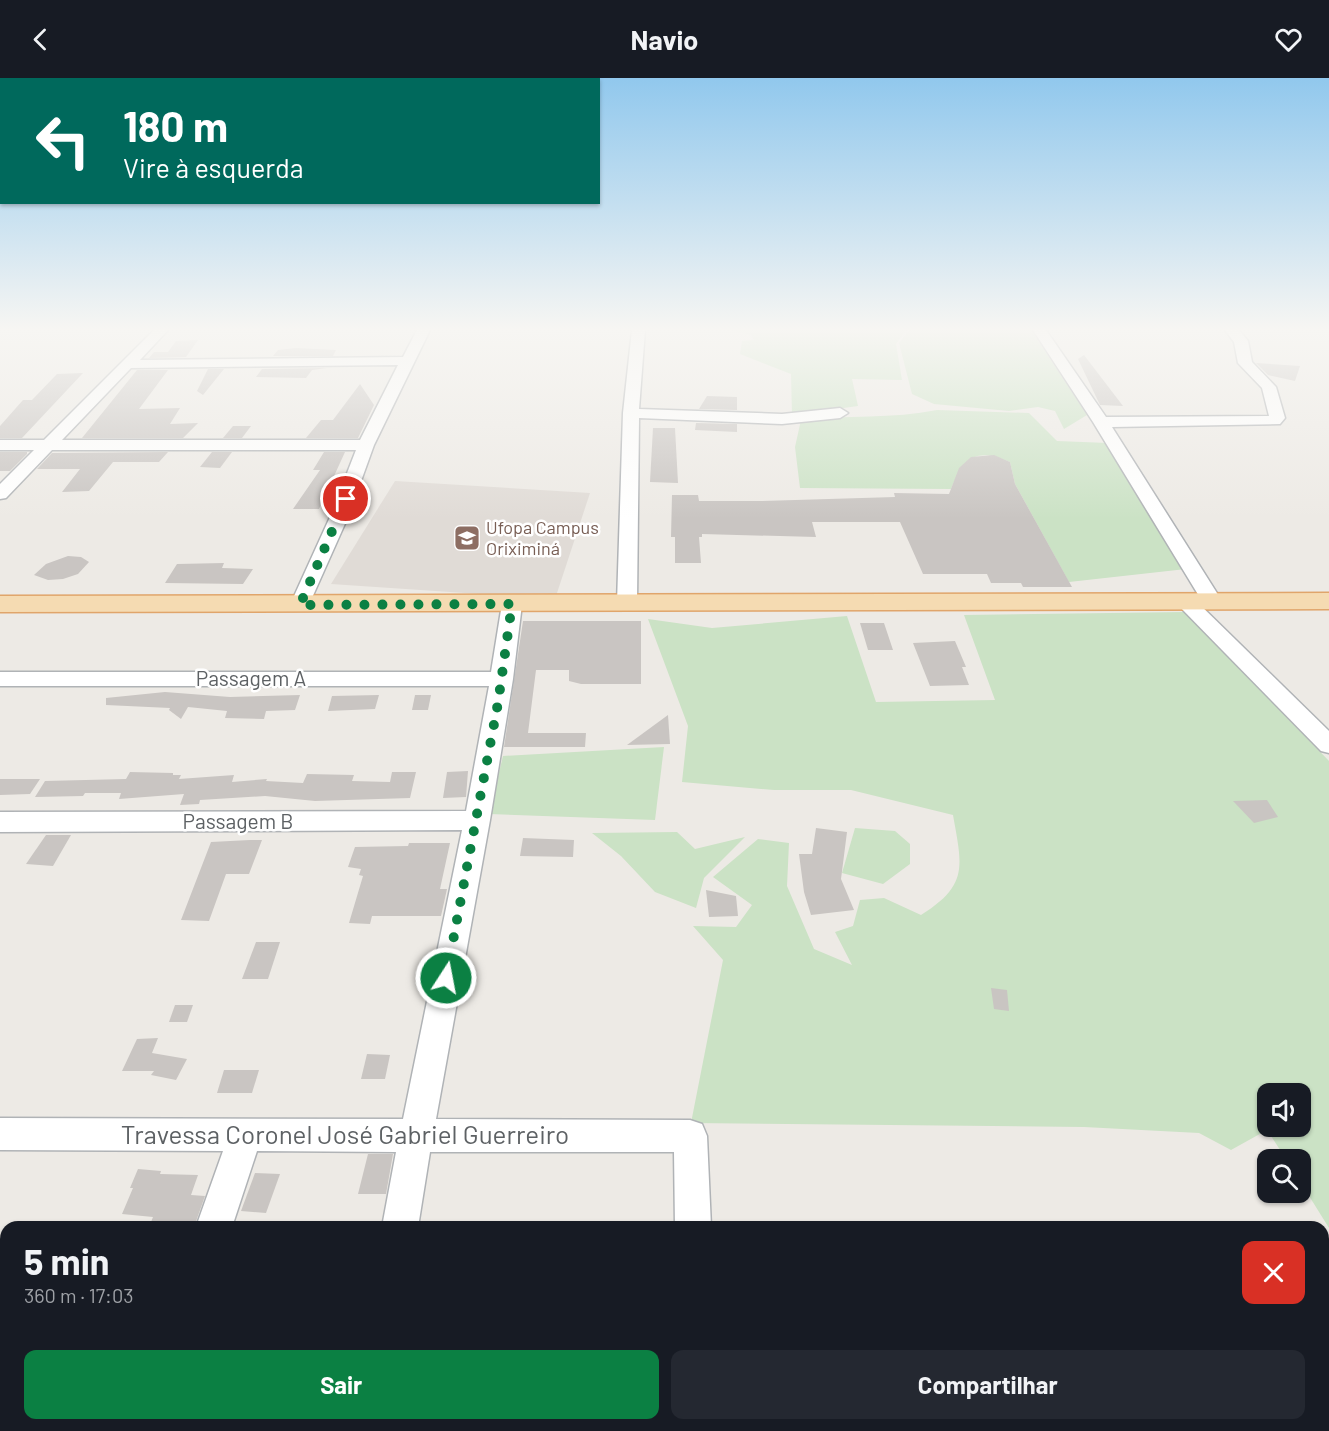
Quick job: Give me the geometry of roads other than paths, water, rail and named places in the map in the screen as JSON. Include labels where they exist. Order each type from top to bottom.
[{"type":"main road","points":[[0,604],[1329,601]]},
{"type":"street","points":[[0,494],[100,393]]},
{"type":"street","points":[[300,605],[339,517],[366,445],[391,393]]},
{"type":"street","points":[[627,603],[633,393]]},
{"type":"street","points":[[1082,393],[1212,601]]},
{"type":"street","points":[[1101,422],[1274,421],[1277,418],[1271,393]]},
{"type":"street","points":[[631,413],[783,419],[840,413]]},
{"type":"street","points":[[0,446],[366,445]]},
{"type":"street","points":[[1185,601],[1329,745]]},
{"type":"street","points":[[401,1221],[415,1136],[477,820],[502,680],[512,604]]},
{"type":"street","name":"Passagem A","points":[[0,679],[502,680]]},
{"type":"street","name":"Passagem B","points":[[0,822],[477,820]]},
{"type":"street","name":"Travessa Coronel José Gabriel Guerreiro","points":[[0,1134],[690,1136],[693,1221]]},
{"type":"street","points":[[216,1221],[246,1135]]},
{"type":"place","name":"Ufopa Campus Oriximiná","points":[[467,538]]}]
